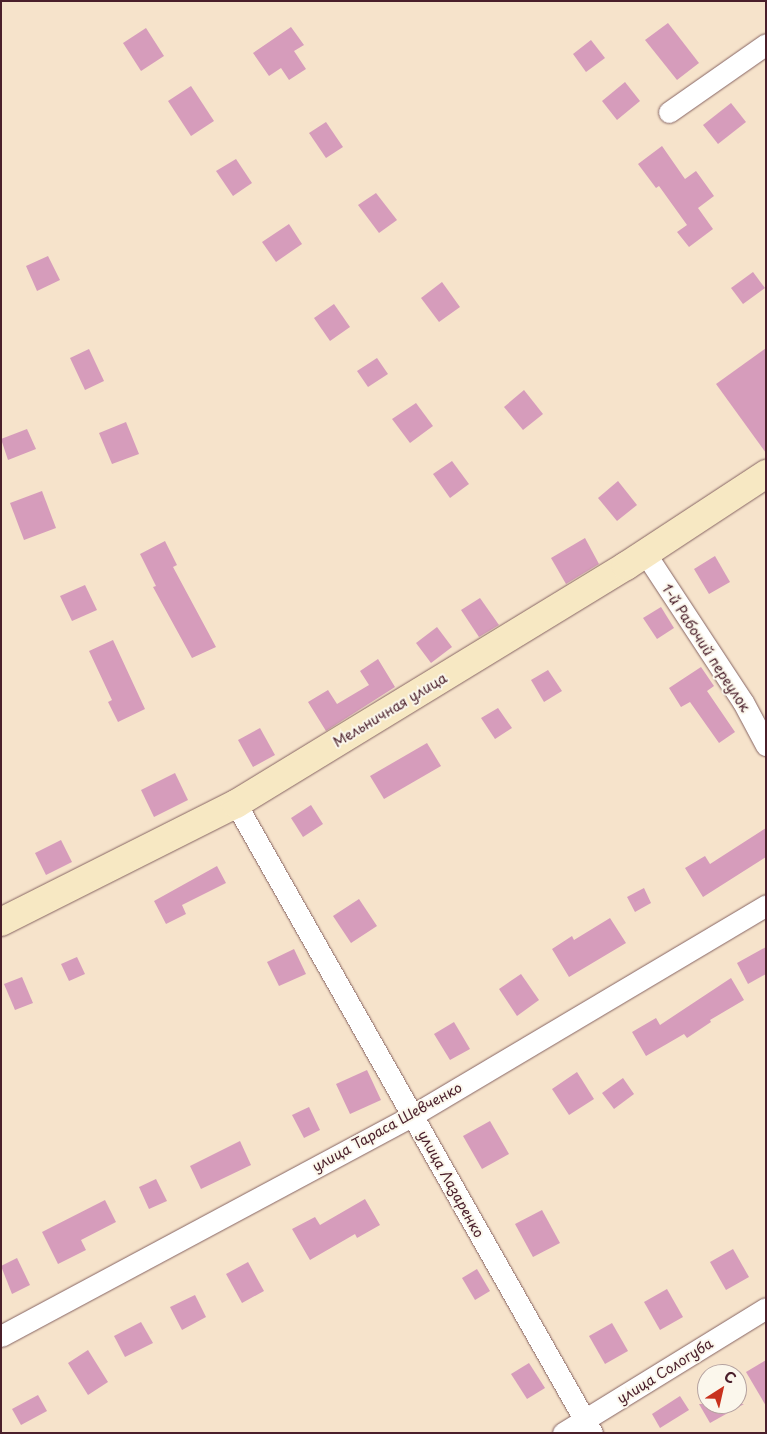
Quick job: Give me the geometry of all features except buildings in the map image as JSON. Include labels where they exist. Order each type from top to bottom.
[{"type":"main road","name":"Мельничная улица","points":[[1,922],[236,804],[645,553],[766,474]]},
{"type":"street","points":[[669,112],[766,44]]},
{"type":"street","name":"1-й Рабочий переулок","points":[[645,553],[743,702],[766,745]]},
{"type":"street","name":"улица Лазаренко","points":[[236,804],[589,1426]]},
{"type":"street","name":"улица Тараса Шевченко","points":[[1,1336],[412,1115],[766,905]]},
{"type":"street","name":"улица Сологуба","points":[[563,1433],[589,1426],[766,1308]]}]
